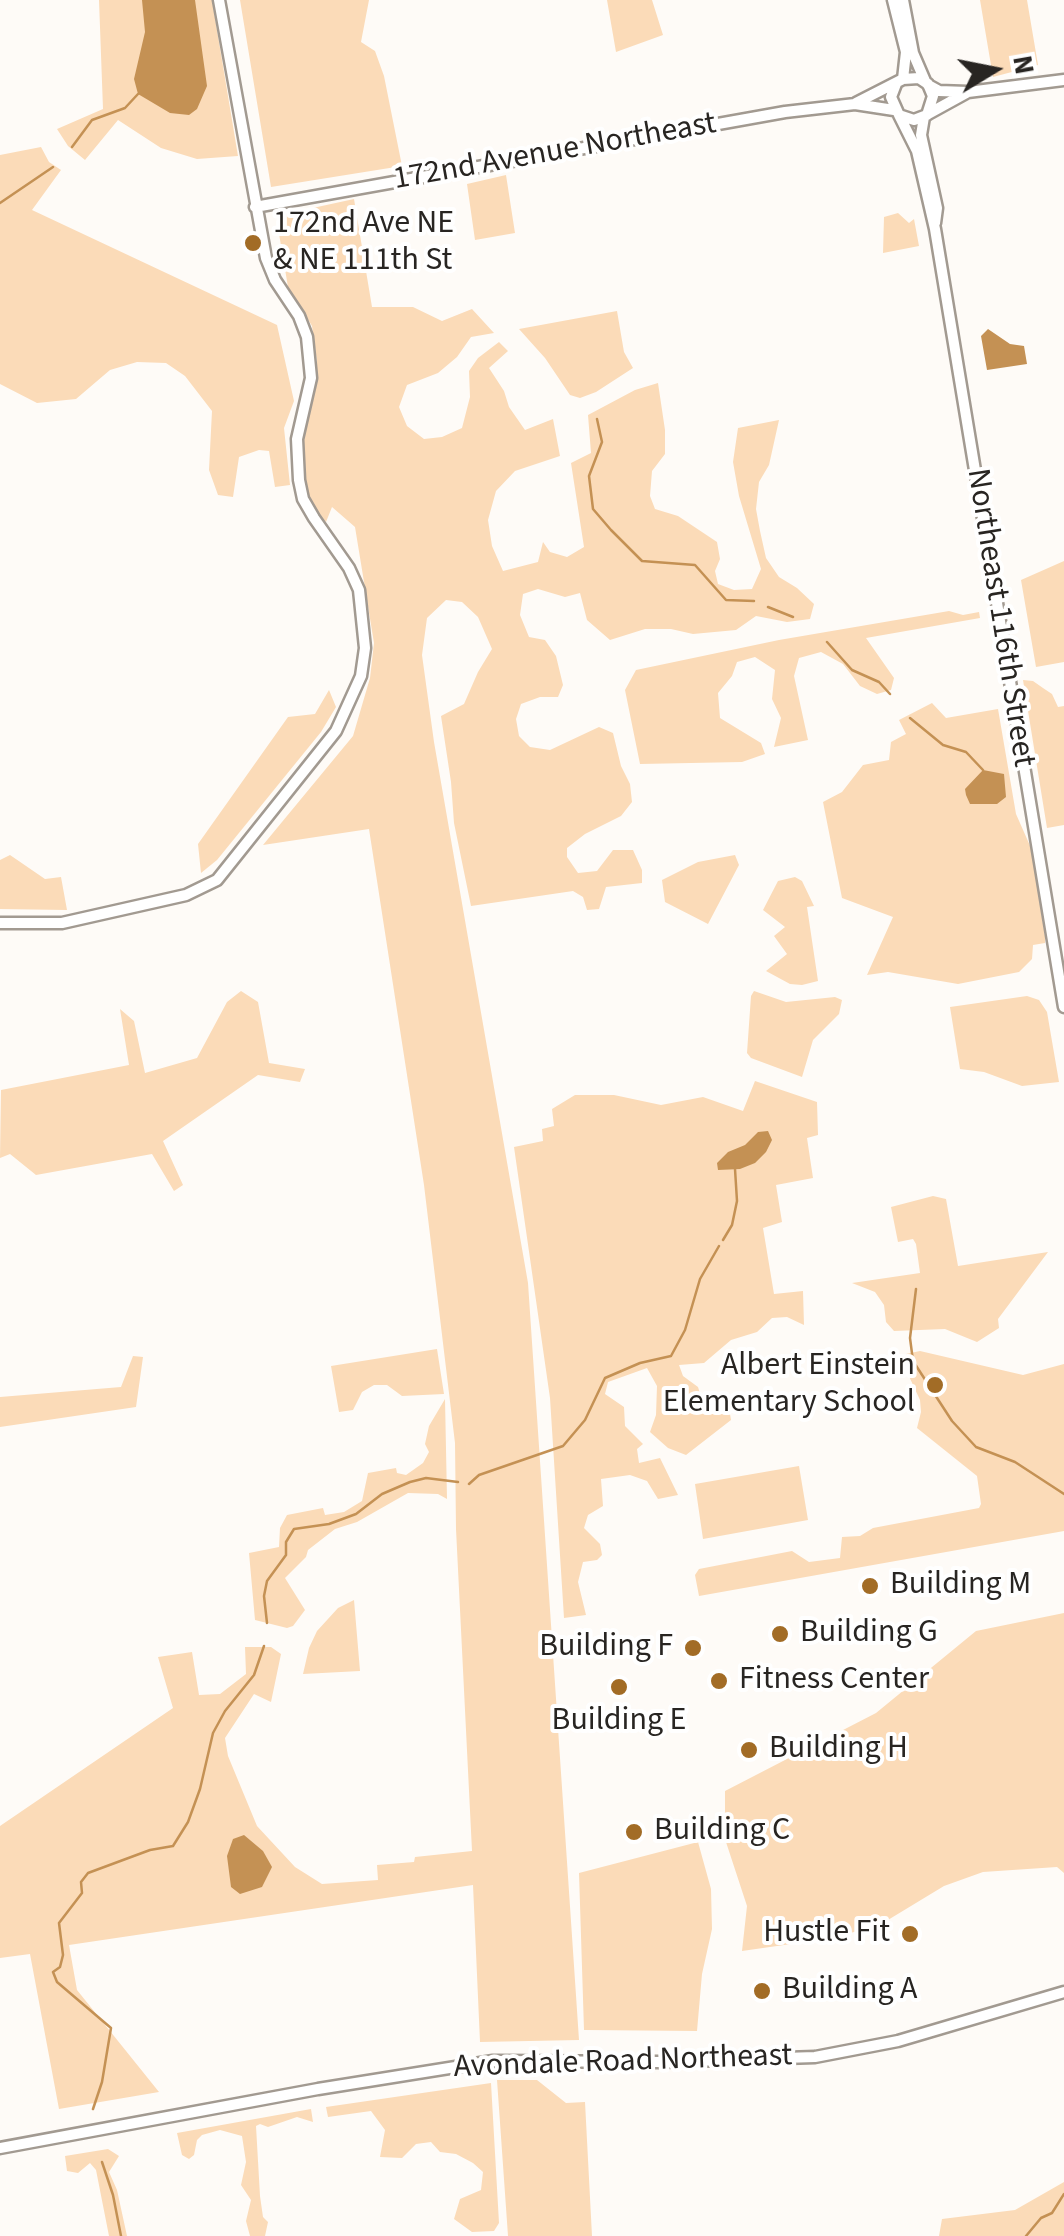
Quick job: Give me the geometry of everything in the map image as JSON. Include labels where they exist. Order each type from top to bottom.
[{"type":"street","points":[[0,923],[62,924],[186,895],[218,880],[336,731],[361,676],[365,648],[359,590],[349,568],[303,499],[296,458],[312,378],[307,336],[268,266],[220,0]]},
{"type":"street","points":[[893,0],[906,52],[900,82],[891,97],[896,113],[908,120],[926,116],[968,92]]},
{"type":"street","points":[[903,0],[913,54],[934,96],[926,116]]},
{"type":"street","points":[[900,82],[918,78],[939,91],[968,92],[1064,80]]},
{"type":"street","name":"172nd Avenue Northeast","points":[[855,104],[900,82]]},
{"type":"street","name":"172nd Avenue Northeast","points":[[255,207],[785,112],[855,104],[896,113]]},
{"type":"street","name":"Northeast 116th Street","points":[[896,113],[917,151],[935,229],[1064,1007]]},
{"type":"street","name":"Northeast 116th Street","points":[[926,116],[921,134],[937,208],[935,229]]},
{"type":"street","name":"Avondale Road Northeast","points":[[0,2148],[188,2112],[493,2062],[815,2057],[898,2041],[1064,1992]]},
{"type":"shaded area","points":[[99,0],[212,0],[238,156],[197,159],[161,148],[118,120],[85,160],[68,146],[57,129],[103,109]]},
{"type":"shaded area","points":[[142,0],[195,0],[207,86],[197,109],[189,115],[170,113],[138,94],[134,79],[145,32]]},
{"type":"shaded area","points":[[240,0],[369,0],[361,42],[375,51],[384,76],[402,166],[271,187]]},
{"type":"shaded area","points":[[607,0],[652,0],[663,35],[616,52]]},
{"type":"shaded area","points":[[980,0],[1027,0],[1038,65],[993,77]]},
{"type":"shaded area","points":[[41,147],[49,162],[61,170],[32,210],[277,325],[294,401],[284,428],[290,485],[275,487],[269,451],[259,450],[239,457],[233,497],[218,495],[209,470],[212,411],[185,376],[166,363],[137,362],[110,370],[76,399],[37,403],[0,384],[0,155]]},
{"type":"shaded area","points":[[506,175],[515,233],[475,240],[467,184]]},
{"type":"shaded area","points":[[354,199],[372,307],[413,307],[442,321],[472,309],[494,333],[471,337],[457,357],[438,373],[407,385],[399,407],[407,426],[424,439],[442,437],[462,428],[470,397],[469,371],[478,358],[499,342],[508,351],[489,368],[525,430],[553,419],[560,456],[515,471],[496,491],[488,520],[492,546],[503,571],[538,562],[543,542],[550,552],[567,557],[584,547],[571,463],[591,453],[588,415],[635,390],[658,383],[665,454],[652,471],[650,496],[655,509],[678,516],[717,542],[718,584],[734,590],[752,589],[761,569],[733,462],[738,428],[779,420],[769,465],[759,482],[756,509],[760,531],[766,558],[779,577],[814,604],[810,619],[787,622],[756,616],[736,630],[693,634],[645,629],[610,640],[587,620],[580,593],[565,597],[538,589],[523,594],[520,615],[529,637],[545,640],[556,656],[563,685],[558,697],[540,697],[521,704],[516,719],[519,736],[530,747],[550,750],[599,727],[613,733],[630,784],[632,802],[621,816],[585,834],[567,848],[567,857],[578,873],[597,871],[613,850],[633,850],[642,870],[642,883],[606,887],[599,909],[587,910],[583,897],[573,891],[471,906],[454,823],[441,716],[464,704],[492,649],[478,617],[462,602],[446,600],[427,618],[422,655],[434,742],[528,1283],[579,2040],[480,2042],[473,1885],[69,1945],[77,1990],[159,2092],[59,2109],[30,1954],[0,1958],[0,1826],[173,1708],[158,1657],[192,1652],[199,1695],[220,1694],[246,1674],[245,1647],[271,1647],[281,1654],[271,1702],[254,1694],[225,1738],[228,1756],[257,1826],[295,1867],[322,1884],[378,1880],[377,1865],[472,1851],[455,1443],[424,1185],[369,829],[263,845],[353,736],[370,678],[374,643],[355,527],[332,507],[326,522],[315,513],[301,474],[303,430],[315,392],[317,362],[312,326],[288,287],[276,216]]},
{"type":"shaded area","points":[[898,213],[909,223],[914,219],[919,246],[883,253],[884,217]]},
{"type":"shaded area","points":[[617,311],[624,352],[633,368],[580,398],[570,395],[519,329]]},
{"type":"shaded area","points":[[988,329],[1010,344],[1024,346],[1027,364],[987,370],[981,336]]},
{"type":"shaded area","points":[[1064,561],[1064,662],[1036,667],[1021,580]]},
{"type":"shaded area","points":[[949,611],[963,615],[979,612],[980,618],[866,638],[894,678],[891,690],[877,694],[860,686],[843,664],[821,652],[799,658],[794,676],[808,740],[774,747],[781,718],[772,699],[775,670],[755,657],[737,662],[732,676],[718,693],[720,718],[761,743],[765,754],[742,762],[640,764],[625,690],[636,670]]},
{"type":"shaded area","points":[[1023,680],[1033,681],[1052,694],[1058,707],[1064,706],[1064,825],[1047,828]]},
{"type":"shaded area","points":[[329,690],[336,707],[321,732],[217,860],[201,873],[198,844],[288,717],[315,714]]},
{"type":"shaded area","points":[[932,703],[946,718],[998,709],[1016,814],[1031,848],[1045,936],[1045,943],[1033,945],[1032,959],[1019,972],[958,984],[888,972],[867,975],[893,917],[842,898],[823,802],[842,792],[863,765],[889,760],[891,742],[906,734],[899,720]]},
{"type":"shaded area","points":[[983,770],[1004,774],[1006,797],[997,804],[970,804],[966,795],[965,789]]},
{"type":"shaded area","points":[[10,855],[45,879],[61,877],[67,910],[0,909],[0,860]]},
{"type":"shaded area","points":[[735,855],[739,865],[708,924],[665,902],[662,880],[698,862]]},
{"type":"shaded area","points":[[795,877],[802,881],[814,906],[807,907],[818,981],[802,985],[790,984],[766,971],[787,954],[774,936],[785,927],[763,910],[778,881]]},
{"type":"shaded area","points":[[241,991],[258,1002],[269,1063],[305,1069],[300,1082],[258,1075],[163,1141],[183,1185],[174,1191],[152,1154],[36,1175],[10,1154],[0,1158],[1,1090],[129,1065],[120,1009],[134,1021],[145,1073],[197,1058],[227,1002]]},
{"type":"shaded area","points":[[754,991],[786,1002],[835,997],[842,1000],[839,1014],[813,1040],[802,1077],[747,1053]]},
{"type":"shaded area","points":[[1027,996],[1039,1000],[1047,1012],[1059,1082],[1022,1086],[984,1072],[960,1069],[950,1007]]},
{"type":"shaded area","points":[[755,1081],[817,1102],[818,1135],[807,1138],[813,1178],[776,1185],[782,1222],[763,1228],[774,1294],[803,1291],[804,1325],[787,1317],[772,1318],[757,1332],[731,1340],[704,1363],[679,1365],[683,1376],[698,1387],[702,1400],[729,1408],[731,1420],[686,1455],[668,1448],[650,1432],[656,1415],[657,1386],[647,1368],[608,1382],[605,1394],[624,1407],[625,1426],[643,1444],[637,1449],[639,1463],[660,1458],[678,1495],[658,1499],[647,1481],[630,1475],[601,1479],[603,1506],[588,1515],[584,1528],[600,1544],[602,1555],[583,1562],[578,1582],[586,1615],[564,1618],[550,1398],[514,1147],[543,1141],[542,1129],[554,1126],[552,1109],[575,1095],[614,1095],[661,1105],[703,1097],[743,1111]]},
{"type":"shaded area","points":[[768,1131],[772,1140],[755,1163],[740,1169],[718,1170],[717,1163],[728,1152],[745,1145],[758,1132]]},
{"type":"shaded area","points":[[933,1196],[946,1199],[958,1266],[1048,1252],[998,1319],[999,1328],[977,1342],[945,1329],[894,1331],[886,1322],[884,1305],[875,1292],[852,1283],[920,1273],[916,1244],[913,1239],[898,1242],[891,1207]]},
{"type":"shaded area","points":[[437,1349],[444,1394],[402,1396],[387,1385],[374,1385],[362,1392],[353,1410],[339,1412],[331,1366]]},
{"type":"shaded area","points":[[920,1351],[1023,1375],[1064,1364],[1064,1531],[699,1596],[695,1575],[699,1569],[792,1551],[809,1562],[840,1558],[842,1537],[979,1508],[977,1476],[917,1428],[920,1400],[907,1372],[906,1354]]},
{"type":"shaded area","points":[[133,1356],[143,1357],[136,1407],[0,1427],[0,1397],[121,1387]]},
{"type":"shaded area","points":[[445,1399],[447,1499],[438,1494],[408,1493],[357,1522],[335,1529],[308,1550],[285,1578],[305,1610],[293,1626],[255,1620],[249,1553],[279,1547],[280,1528],[287,1515],[323,1508],[325,1515],[344,1512],[362,1501],[368,1473],[396,1468],[397,1473],[406,1475],[423,1463],[429,1452],[425,1444],[429,1426]]},
{"type":"shaded area","points":[[799,1466],[808,1520],[703,1539],[695,1484]]},
{"type":"shaded area","points":[[354,1600],[360,1671],[303,1674],[317,1631],[338,1608]]},
{"type":"shaded area","points":[[1064,1613],[1064,1873],[1057,1867],[983,1872],[944,1886],[878,1926],[826,1939],[742,1951],[747,1906],[725,1839],[725,1791],[876,1713],[976,1631]]},
{"type":"shaded area","points":[[244,1835],[263,1851],[272,1867],[262,1887],[240,1894],[231,1887],[227,1856],[233,1839]]},
{"type":"shaded area","points":[[698,1842],[711,1889],[712,1929],[702,1974],[697,2031],[584,2030],[579,1873]]},
{"type":"shaded area","points":[[497,2080],[537,2080],[566,2103],[585,2102],[592,2236],[508,2236]]},
{"type":"shaded area","points":[[491,2083],[499,2223],[494,2231],[472,2232],[454,2219],[460,2199],[481,2190],[483,2172],[473,2163],[456,2154],[440,2152],[431,2142],[416,2144],[402,2158],[380,2157],[385,2130],[371,2111],[328,2117],[326,2107]]},
{"type":"shaded area","points":[[311,2109],[313,2122],[297,2117],[268,2127],[256,2126],[260,2196],[263,2217],[268,2222],[265,2236],[250,2236],[246,2221],[251,2200],[241,2185],[246,2162],[242,2136],[220,2130],[202,2135],[189,2159],[182,2155],[177,2133]]},
{"type":"shaded area","points":[[108,2149],[119,2156],[109,2172],[127,2236],[109,2236],[96,2170],[90,2163],[78,2173],[67,2171],[65,2156]]},
{"type":"shaded area","points":[[1064,2182],[1064,2236],[939,2236],[942,2219],[1015,2210]]},
{"type":"waterway","points":[[72,147],[92,120],[125,108],[138,94]]},
{"type":"waterway","points":[[0,203],[53,167]]},
{"type":"waterway","points":[[597,419],[602,442],[589,476],[593,509],[611,530],[642,561],[695,565],[726,600],[754,601]]},
{"type":"waterway","points":[[768,607],[793,617]]},
{"type":"waterway","points":[[827,642],[852,670],[879,682],[890,694]]},
{"type":"waterway","points":[[910,718],[943,745],[966,752],[983,770]]},
{"type":"waterway","points":[[723,1240],[732,1225],[737,1201],[735,1169]]},
{"type":"waterway","points":[[469,1484],[479,1475],[563,1446],[585,1420],[605,1378],[640,1363],[671,1356],[685,1330],[700,1279],[719,1246]]},
{"type":"waterway","points":[[916,1289],[910,1338],[913,1361],[952,1421],[976,1447],[1015,1462],[1064,1494]]},
{"type":"waterway","points":[[267,1623],[267,1581],[286,1555],[286,1542],[294,1529],[329,1524],[356,1514],[382,1494],[410,1482],[426,1478],[458,1482]]},
{"type":"waterway","points":[[93,2109],[111,2028],[57,1982],[53,1972],[60,1967],[63,1955],[59,1923],[82,1893],[81,1882],[88,1873],[150,1850],[173,1846],[188,1822],[200,1789],[213,1733],[254,1675],[264,1646]]},
{"type":"waterway","points":[[102,2162],[121,2236]]},
{"type":"waterway","points":[[1026,2236],[1041,2218],[1052,2213],[1064,2194]]},
{"type":"place","name":"172nd Ave NE & NE 111th St","points":[[253,243]]},
{"type":"place","name":"Albert Einstein Elementary School","points":[[935,1385]]},
{"type":"place","name":"Building M","points":[[870,1586]]},
{"type":"place","name":"Building G","points":[[780,1634]]},
{"type":"place","name":"Building F","points":[[693,1648]]},
{"type":"place","name":"Fitness Center","points":[[719,1681]]},
{"type":"place","name":"Building E","points":[[619,1687]]},
{"type":"place","name":"Building H","points":[[749,1750]]},
{"type":"place","name":"Building C","points":[[634,1832]]},
{"type":"place","name":"Hustle Fit","points":[[910,1934]]},
{"type":"place","name":"Building A","points":[[762,1991]]}]
